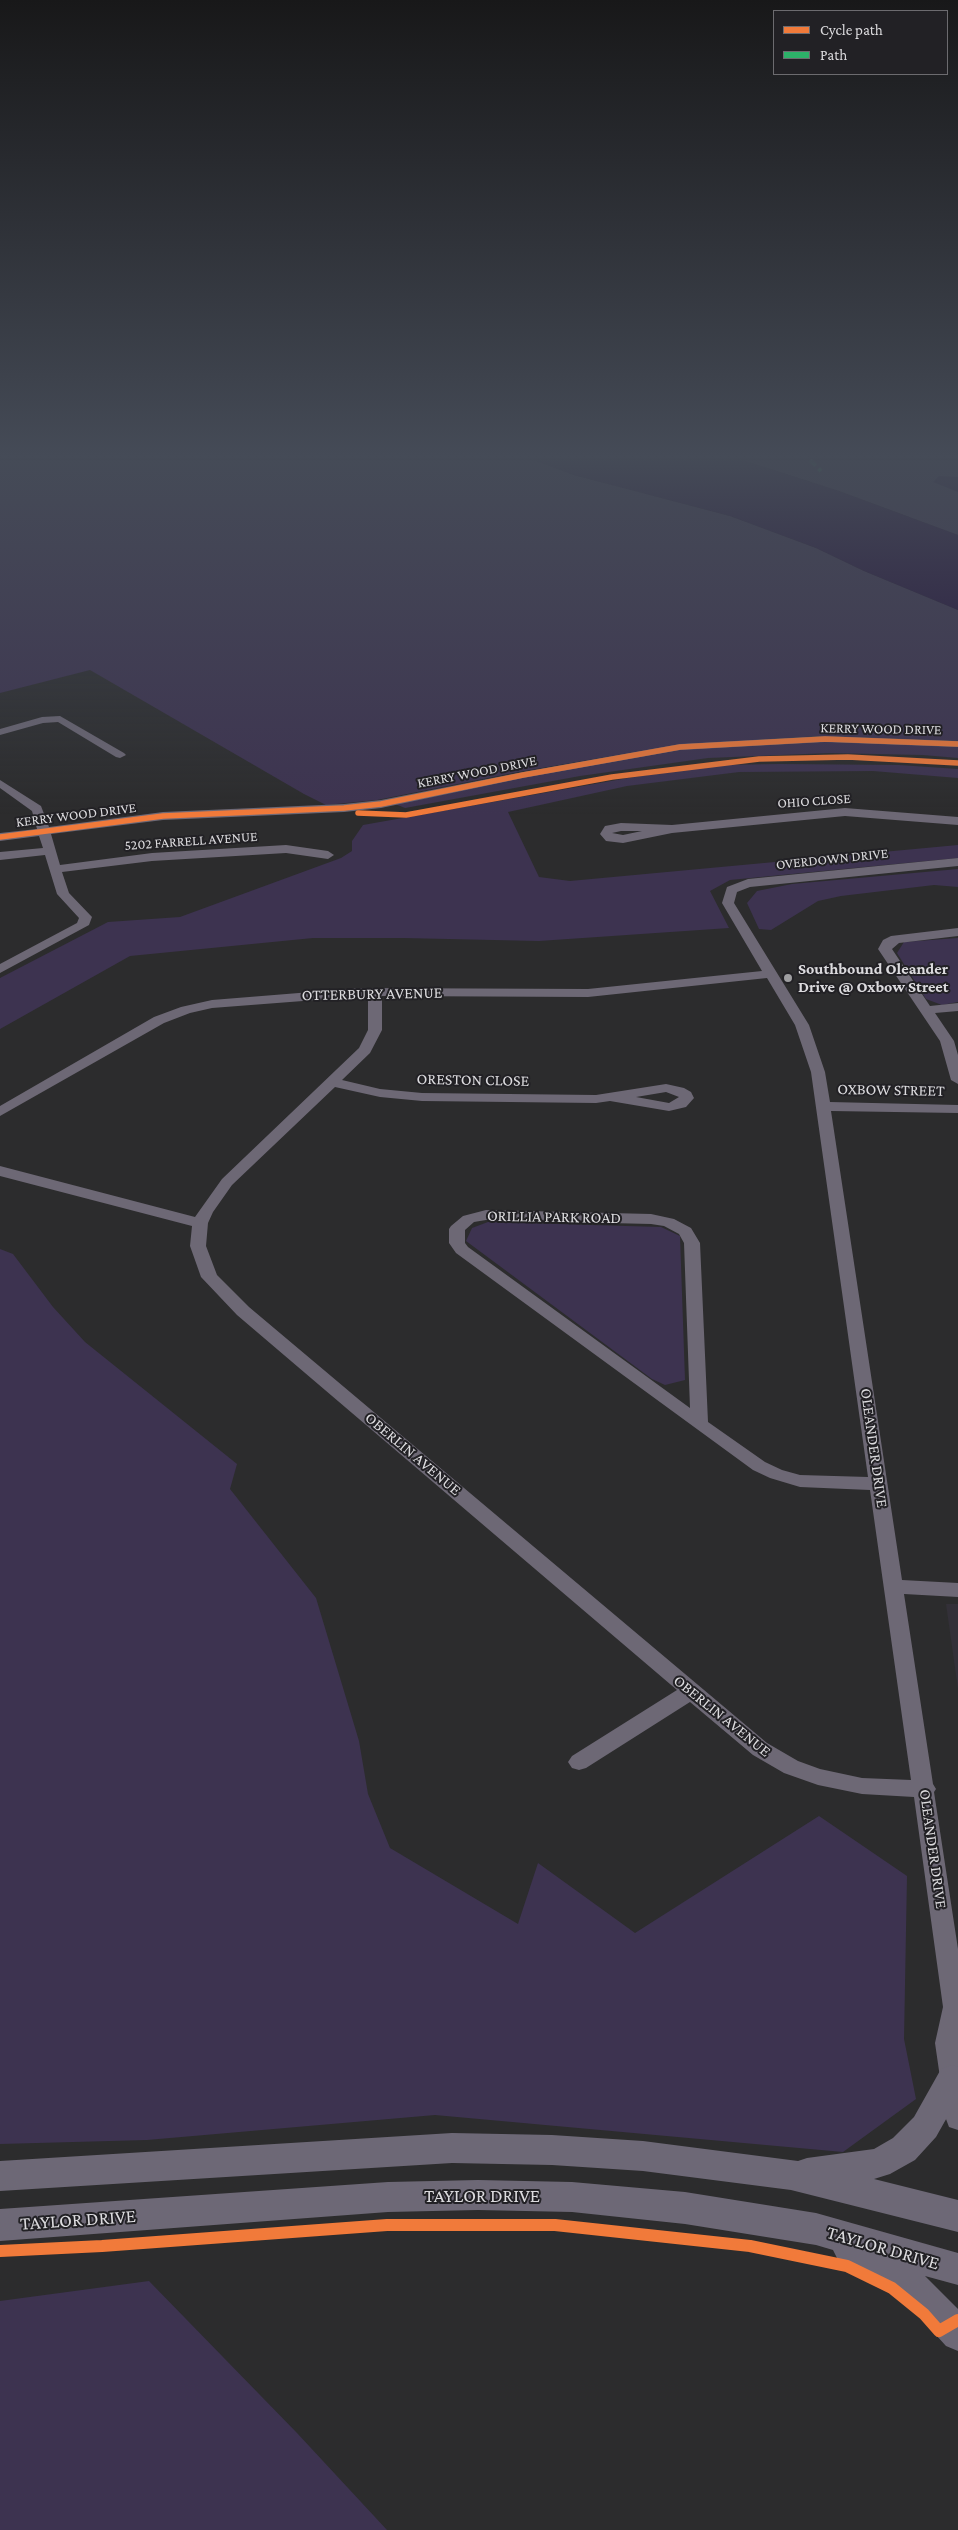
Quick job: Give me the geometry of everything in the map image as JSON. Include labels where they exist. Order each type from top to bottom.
[{"type":"main road","points":[[791,2176],[859,2167],[891,2157],[915,2140],[925,2127],[952,2079]]},
{"type":"main road","points":[[0,2176],[312,2155],[452,2148],[552,2150],[643,2156],[722,2165],[791,2176],[854,2189],[958,2216]]},
{"type":"main road","name":"TAYLOR DRIVE","points":[[0,2226],[388,2197],[478,2195],[572,2198],[685,2208],[816,2229],[958,2270]]},
{"type":"main road","points":[[816,2229],[897,2274],[928,2301],[958,2334]]},
{"type":"street","points":[[0,732],[42,720],[60,719],[120,755]]},
{"type":"street","name":"KERRY WOOD DRIVE","points":[[0,836],[163,816],[344,808],[381,804],[522,775],[680,747],[825,739],[958,744]]},
{"type":"street","points":[[0,783],[34,806],[39,813],[63,894],[83,913],[86,920],[78,928],[0,969]]},
{"type":"street","name":"OHIO CLOSE","points":[[672,829],[845,812],[958,821]]},
{"type":"street","name":"5202 FARRELL AVENUE","points":[[56,869],[152,857],[277,850],[299,850],[328,855]]},
{"type":"street","points":[[0,856],[50,851]]},
{"type":"street","name":"OVERDOWN DRIVE","points":[[732,910],[728,903],[731,890],[748,882],[958,862]]},
{"type":"street","name":"OLEANDER DRIVE","points":[[732,910],[797,1016],[810,1044],[818,1072],[957,2009],[947,2043],[958,2118]]},
{"type":"street","points":[[958,932],[904,937],[891,941],[886,946],[886,952],[947,1040],[958,1080]]},
{"type":"street","name":"OTTERBURY AVENUE","points":[[0,1112],[147,1026],[186,1010],[232,1001],[375,992],[567,994],[771,974]]},
{"type":"street","name":"OBERLIN AVENUE","points":[[375,992],[374,1030],[370,1042],[210,1202],[200,1223],[198,1246],[209,1277],[225,1295],[690,1692],[760,1749],[791,1767],[837,1782],[862,1786],[924,1789]]},
{"type":"street","points":[[926,1010],[958,1007]]},
{"type":"street","name":"ORESTON CLOSE","points":[[332,1082],[380,1093],[422,1097],[614,1098]]},
{"type":"street","name":"OXBOW STREET","points":[[823,1106],[958,1109]]},
{"type":"street","points":[[0,1171],[200,1223]]},
{"type":"street","name":"ORILLIA PARK ROAD","points":[[699,1424],[692,1243],[686,1232],[668,1222],[651,1219],[486,1215],[469,1219],[456,1229],[457,1243],[462,1250],[699,1424],[747,1459],[776,1474],[813,1482],[879,1484]]},
{"type":"street","points":[[894,1587],[958,1590]]},
{"type":"street","points":[[579,1762],[690,1692]]},
{"type":"shaded area","points":[[0,578],[881,578],[958,610],[958,741],[821,736],[677,745],[518,772],[377,800],[326,805],[90,670],[0,693]]},
{"type":"shaded area","points":[[881,578],[958,578],[958,610]]},
{"type":"shaded area","points":[[825,739],[958,744],[958,758],[923,755],[829,753],[708,758],[580,776],[405,808],[395,804],[523,775],[680,747]]},
{"type":"shaded area","points":[[718,765],[899,765],[958,769],[958,778],[873,771],[739,772],[627,786],[508,812],[539,877],[570,881],[958,845],[958,858],[730,880],[710,891],[729,928],[539,941],[313,938],[130,956],[0,1029],[0,978],[108,922],[180,917],[341,858],[352,851],[352,841],[363,825],[628,778]]},
{"type":"shaded area","points":[[958,869],[958,887],[934,885],[841,896],[818,901],[771,930],[759,929],[747,903],[757,891],[792,884]]},
{"type":"shaded area","points":[[958,938],[958,1002],[942,1005],[926,999],[897,953],[904,942]]},
{"type":"shaded area","points":[[488,1222],[661,1227],[680,1236],[685,1380],[665,1385],[652,1379],[466,1241],[472,1228]]},
{"type":"shaded area","points":[[0,1249],[13,1254],[53,1307],[85,1342],[237,1464],[230,1489],[316,1598],[359,1741],[368,1794],[390,1848],[518,1924],[538,1863],[635,1933],[819,1816],[907,1876],[904,2039],[916,2099],[843,2152],[435,2115],[147,2140],[0,2144]]},
{"type":"shaded area","points":[[946,1604],[958,1604],[958,1689]]},
{"type":"shaded area","points":[[149,2281],[297,2433],[387,2530],[0,2530],[0,2301]]},
{"type":"cycle path","points":[[0,837],[163,816],[344,808],[381,804],[523,775],[680,747],[825,739],[958,744]]},
{"type":"cycle path","points":[[358,813],[406,815],[612,777],[759,759],[848,757],[958,763]]},
{"type":"cycle path","points":[[0,2251],[102,2246],[387,2225],[555,2225],[750,2246],[847,2266],[892,2288],[924,2314],[939,2331],[958,2320]]},
{"type":"place","name":"Southbound Oleander Drive @ Oxbow Street","points":[[788,978]]}]
